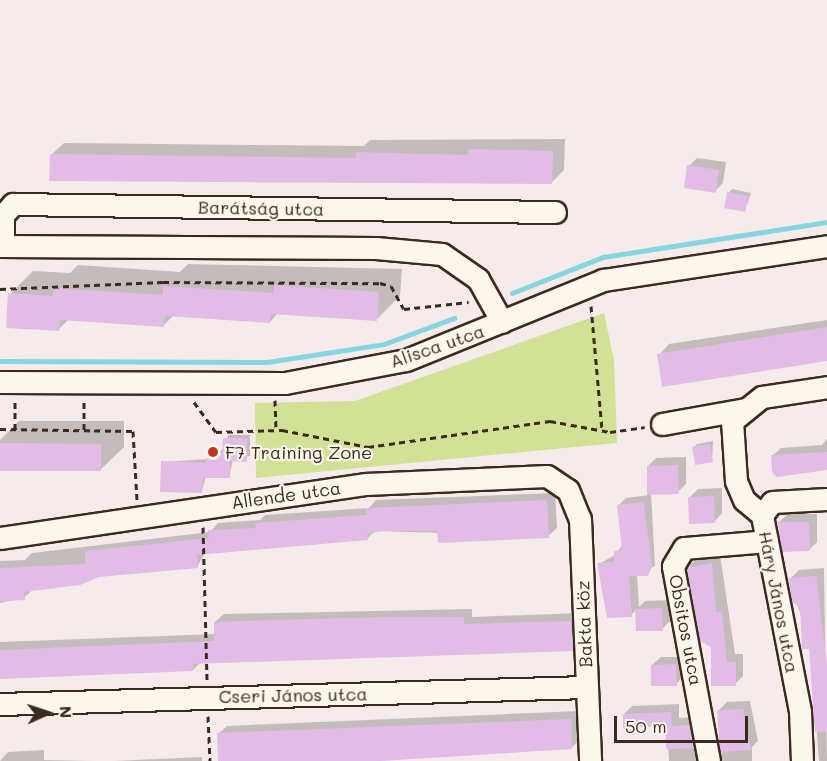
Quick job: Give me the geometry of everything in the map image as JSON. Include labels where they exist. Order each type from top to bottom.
[{"type":"street","name":"Barátság utca","points":[[502,322],[478,279],[442,254],[376,248],[1,246],[3,215],[13,204],[555,212]]},
{"type":"street","name":"Alisca utca","points":[[8,382],[285,383],[406,360],[588,287],[827,246]]},
{"type":"street","points":[[762,515],[744,500],[736,482],[732,421],[762,397],[827,387]]},
{"type":"street","points":[[662,424],[745,409]]},
{"type":"street","name":"Allende utca","points":[[0,538],[138,515],[366,484],[536,474],[559,481],[568,490]]},
{"type":"street","name":"Bakta köz","points":[[568,490],[580,519],[590,761]]},
{"type":"street","name":"Háry János utca","points":[[802,761],[800,711],[762,515],[771,502],[827,499]]},
{"type":"street","name":"Obsitos utca","points":[[709,761],[673,566],[684,548],[767,541]]},
{"type":"street","name":"Cseri János utca","points":[[0,704],[586,687]]},
{"type":"path","points":[[0,289],[333,282],[386,284],[404,309],[490,300]]},
{"type":"path","points":[[588,287],[602,430]]},
{"type":"path","points":[[8,382],[15,429]]},
{"type":"path","points":[[84,382],[84,430]]},
{"type":"path","points":[[181,384],[216,432],[277,430],[368,447],[550,421],[602,430],[662,424]]},
{"type":"path","points":[[276,422],[277,430]]},
{"type":"path","points":[[0,429],[133,431],[138,515]]},
{"type":"path","points":[[202,507],[210,761]]},
{"type":"green space","points":[[604,313],[614,360],[617,443],[256,478],[255,403],[355,401]]},
{"type":"building","points":[[468,149],[553,151],[552,184],[49,181],[50,154],[356,158],[356,152],[468,155]]},
{"type":"building","points":[[687,165],[719,170],[716,193],[684,188]]},
{"type":"building","points":[[727,192],[748,196],[745,212],[724,208]]},
{"type":"building","points":[[274,285],[379,292],[377,321],[271,314],[270,323],[165,316],[164,327],[60,320],[59,331],[6,328],[8,293],[53,296],[53,288],[163,295],[163,286],[274,293]]},
{"type":"building","points":[[827,327],[827,361],[662,387],[657,354]]},
{"type":"building","points":[[223,438],[247,438],[247,462],[230,461],[230,478],[203,478],[202,493],[160,492],[161,461],[206,463],[207,453],[222,453]]},
{"type":"building","points":[[0,443],[101,444],[101,471],[0,471]]},
{"type":"building","points":[[710,444],[713,462],[695,465],[692,447]]},
{"type":"building","points":[[827,452],[827,470],[777,477],[772,472],[771,455]]},
{"type":"building","points":[[678,465],[679,494],[647,495],[647,466]]},
{"type":"building","points":[[714,496],[715,523],[689,524],[688,497]]},
{"type":"building","points":[[547,500],[549,538],[438,543],[437,531],[382,531],[367,534],[368,540],[197,555],[198,568],[99,577],[80,585],[24,592],[25,600],[0,601],[0,568],[85,564],[85,551],[209,538],[208,530],[256,528],[255,523],[367,515],[366,508]]},
{"type":"building","points":[[644,502],[652,567],[648,576],[629,576],[632,617],[607,618],[597,563],[614,562],[614,551],[622,550],[617,505]]},
{"type":"building","points":[[778,522],[809,522],[810,551],[782,552]]},
{"type":"building","points":[[712,563],[716,612],[722,611],[727,662],[736,662],[736,686],[711,686],[711,647],[700,641],[687,568]]},
{"type":"building","points":[[816,576],[827,663],[827,732],[815,732],[809,649],[802,649],[800,607],[792,602],[789,578]]},
{"type":"building","points":[[662,608],[663,631],[636,631],[635,609]]},
{"type":"building","points":[[464,617],[464,624],[571,621],[573,651],[193,664],[193,671],[0,679],[0,650],[214,641],[214,622]]},
{"type":"building","points":[[676,664],[677,686],[651,686],[651,665]]},
{"type":"building","points":[[743,709],[751,750],[720,752],[717,710]]},
{"type":"building","points":[[671,712],[672,726],[689,725],[694,748],[666,749],[665,726],[623,728],[623,714]]},
{"type":"building","points":[[571,719],[572,749],[381,761],[218,761],[217,733]]},
{"type":"waterway","points":[[512,293],[603,257],[827,222]]},
{"type":"waterway","points":[[0,361],[267,362],[384,344],[454,318]]},
{"type":"place","name":"F7 Training Zone","points":[[213,452]]}]
